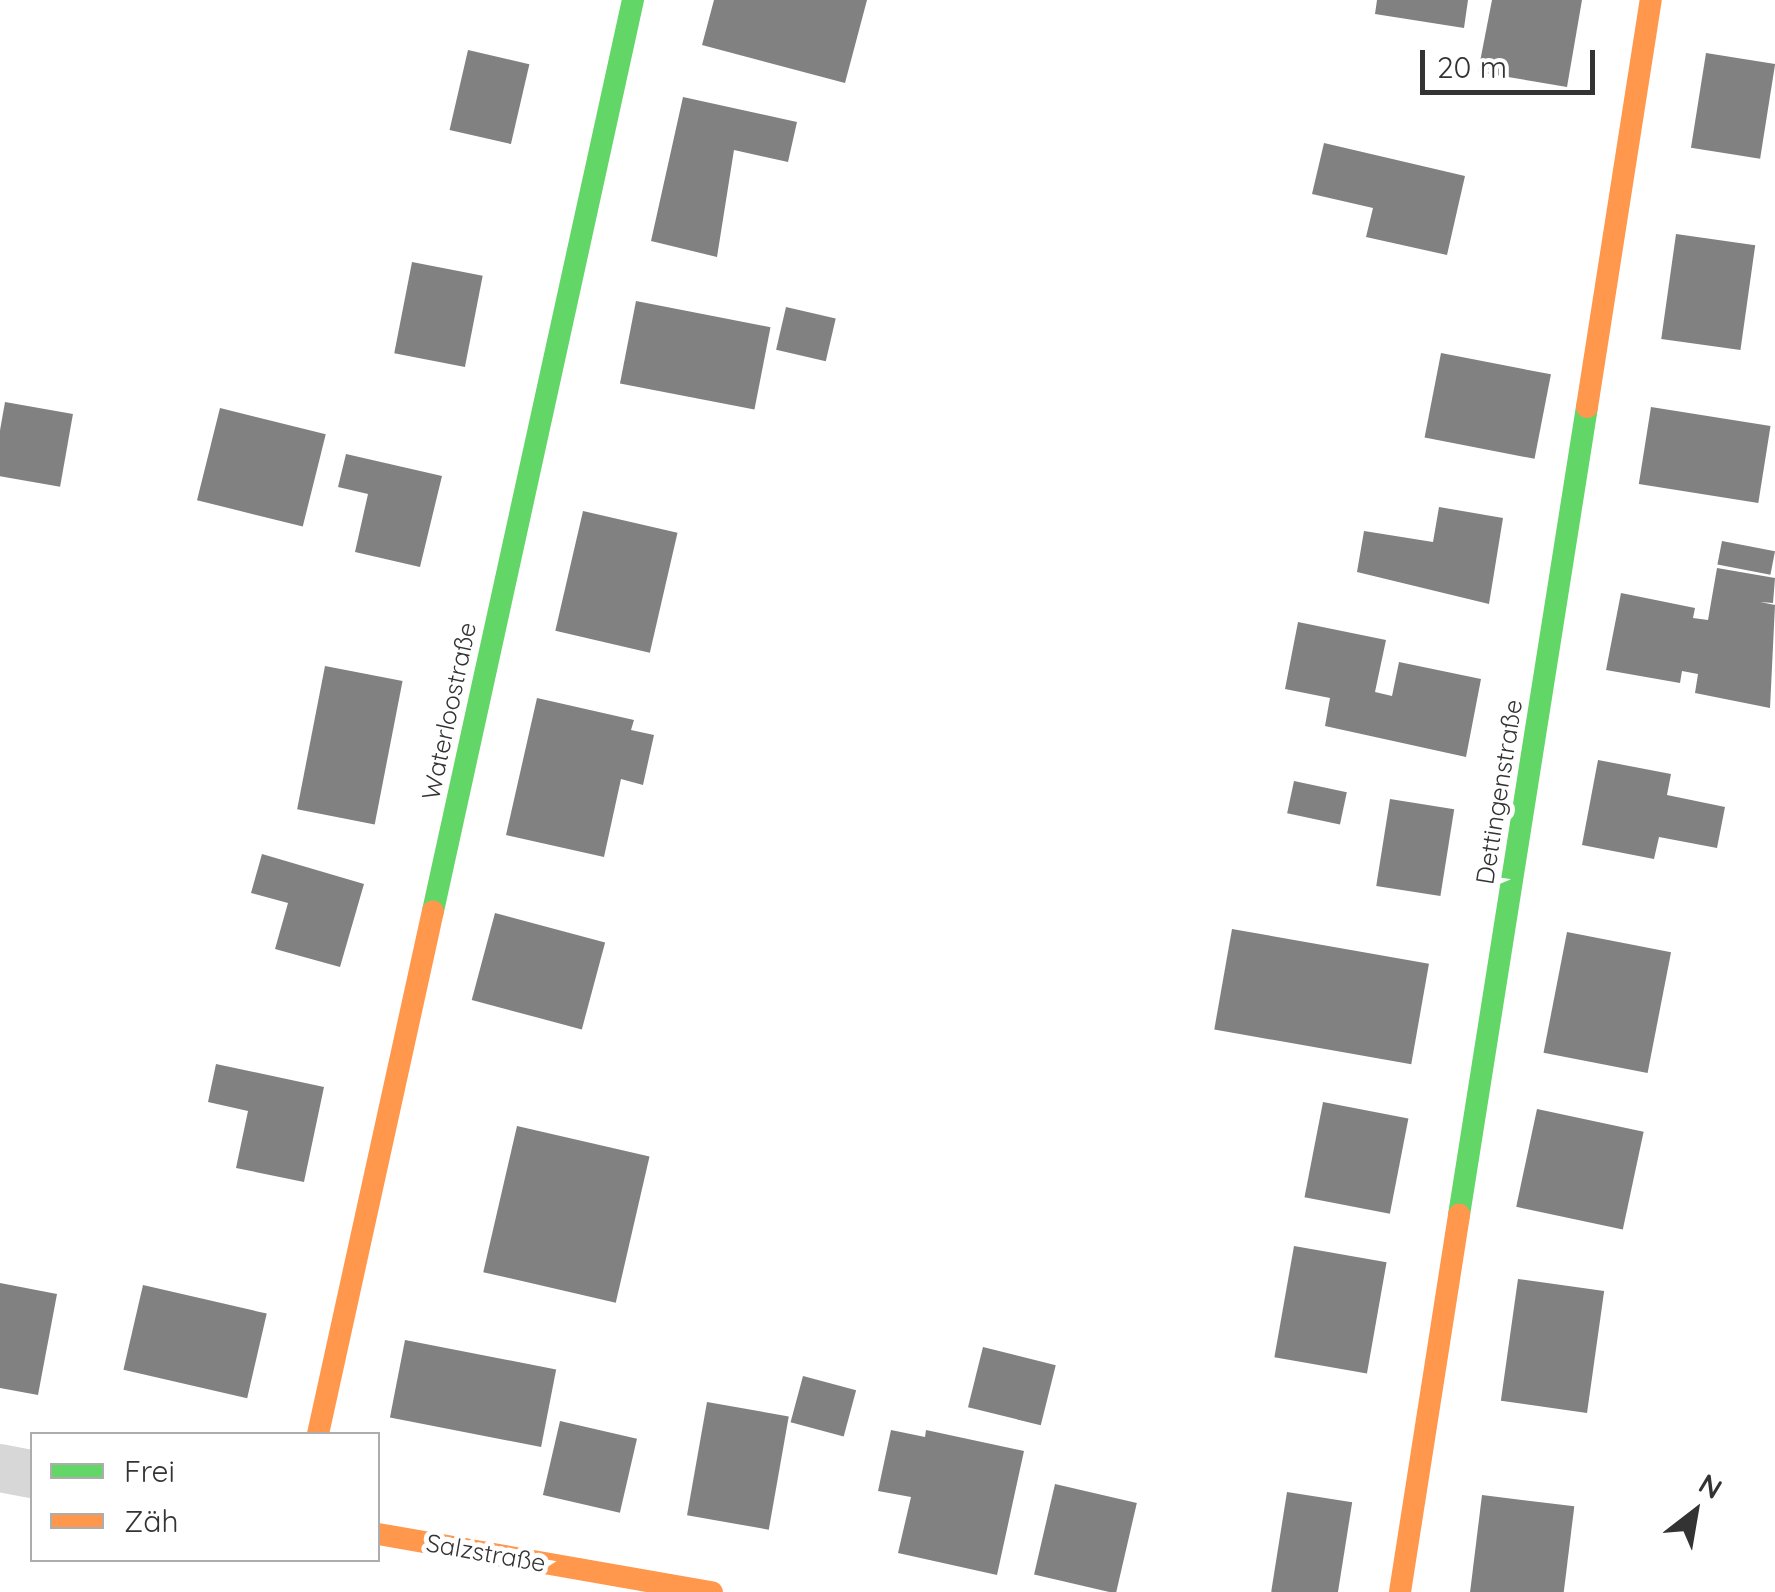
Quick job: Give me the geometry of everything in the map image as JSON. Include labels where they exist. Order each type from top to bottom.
[{"type":"street","name":"Waterloostraße","points":[[318,1432],[633,0]]},
{"type":"street","name":"Dettingenstraße","points":[[1400,1592],[1652,0]]},
{"type":"street","points":[[0,1468],[30,1474]]},
{"type":"street","name":"Salzstraße","points":[[380,1534],[712,1592]]},
{"type":"building","points":[[714,0],[867,0],[845,83],[702,45]]},
{"type":"building","points":[[1377,0],[1468,0],[1464,28],[1375,14]]},
{"type":"building","points":[[1492,0],[1582,0],[1567,87],[1478,72]]},
{"type":"building","points":[[468,50],[529,64],[511,144],[450,130]]},
{"type":"building","points":[[1706,53],[1775,64],[1760,159],[1691,148]]},
{"type":"building","points":[[683,97],[797,122],[788,162],[734,150],[717,257],[651,241]]},
{"type":"building","points":[[1324,143],[1465,176],[1447,255],[1366,237],[1373,208],[1312,194]]},
{"type":"building","points":[[1676,234],[1755,245],[1740,350],[1661,339]]},
{"type":"building","points":[[412,262],[483,276],[465,367],[394,353]]},
{"type":"building","points":[[636,301],[770,327],[754,410],[620,383]]},
{"type":"building","points":[[786,307],[836,318],[826,361],[776,350]]},
{"type":"building","points":[[1441,353],[1551,374],[1535,459],[1425,437]]},
{"type":"building","points":[[5,402],[73,414],[60,487],[0,476],[0,430]]},
{"type":"building","points":[[1651,407],[1771,426],[1758,503],[1639,484]]},
{"type":"building","points":[[220,408],[326,434],[303,527],[197,500]]},
{"type":"building","points":[[346,454],[442,476],[420,567],[355,552],[368,494],[338,487]]},
{"type":"building","points":[[1439,507],[1503,518],[1489,604],[1357,572],[1364,531],[1433,542]]},
{"type":"building","points":[[583,511],[678,533],[650,653],[555,631]]},
{"type":"building","points":[[1722,541],[1775,551],[1770,575],[1717,565]]},
{"type":"building","points":[[1717,568],[1775,578],[1773,603],[1760,602],[1775,605],[1770,708],[1695,693],[1698,674],[1682,671],[1680,683],[1606,670],[1621,593],[1695,608],[1693,618],[1708,620]]},
{"type":"building","points":[[1298,622],[1386,640],[1375,692],[1392,696],[1399,662],[1481,679],[1466,757],[1325,726],[1330,698],[1285,689]]},
{"type":"building","points":[[325,666],[403,681],[375,824],[297,809]]},
{"type":"building","points":[[537,698],[634,720],[631,730],[654,735],[643,785],[621,779],[604,857],[506,835]]},
{"type":"building","points":[[1598,760],[1671,774],[1667,795],[1725,807],[1717,848],[1659,837],[1654,859],[1582,845]]},
{"type":"building","points":[[1294,781],[1347,792],[1340,825],[1287,813]]},
{"type":"building","points":[[1390,799],[1454,809],[1440,896],[1376,886]]},
{"type":"building","points":[[262,854],[364,884],[340,967],[275,949],[288,903],[251,893]]},
{"type":"building","points":[[495,913],[605,943],[582,1029],[472,1000]]},
{"type":"building","points":[[1232,929],[1429,964],[1411,1064],[1214,1029]]},
{"type":"building","points":[[1567,932],[1671,952],[1648,1073],[1544,1053]]},
{"type":"building","points":[[216,1064],[324,1087],[304,1182],[236,1168],[248,1111],[208,1102]]},
{"type":"building","points":[[1323,1102],[1408,1119],[1390,1214],[1304,1197]]},
{"type":"building","points":[[1537,1109],[1644,1132],[1623,1229],[1516,1207]]},
{"type":"building","points":[[517,1126],[650,1157],[616,1303],[483,1272]]},
{"type":"building","points":[[1294,1246],[1387,1262],[1367,1374],[1274,1357]]},
{"type":"building","points":[[1518,1279],[1604,1291],[1587,1413],[1501,1401]]},
{"type":"building","points":[[0,1283],[57,1294],[38,1395],[0,1388]]},
{"type":"building","points":[[143,1285],[267,1314],[247,1398],[123,1370]]},
{"type":"building","points":[[405,1340],[556,1369],[541,1447],[390,1418]]},
{"type":"building","points":[[983,1347],[1056,1365],[1041,1425],[968,1407]]},
{"type":"building","points":[[803,1376],[856,1390],[844,1437],[791,1422]]},
{"type":"building","points":[[707,1402],[789,1416],[769,1530],[687,1515]]},
{"type":"building","points":[[560,1421],[637,1439],[620,1513],[543,1495]]},
{"type":"building","points":[[891,1430],[925,1437],[926,1430],[1024,1451],[997,1575],[898,1553],[911,1497],[878,1491]]},
{"type":"building","points":[[1055,1484],[1137,1503],[1116,1592],[1034,1575]]},
{"type":"building","points":[[1287,1492],[1352,1502],[1338,1592],[1271,1592]]},
{"type":"building","points":[[1482,1495],[1574,1506],[1564,1592],[1470,1592]]},
{"type":"traffic: fast","points":[[433,911],[633,0]]},
{"type":"traffic: fast","points":[[1459,1215],[1587,407]]},
{"type":"traffic: slow","points":[[1587,407],[1651,0]]},
{"type":"traffic: slow","points":[[318,1432],[433,911]]},
{"type":"traffic: slow","points":[[1400,1592],[1459,1215]]},
{"type":"traffic: slow","points":[[380,1534],[712,1592]]}]
